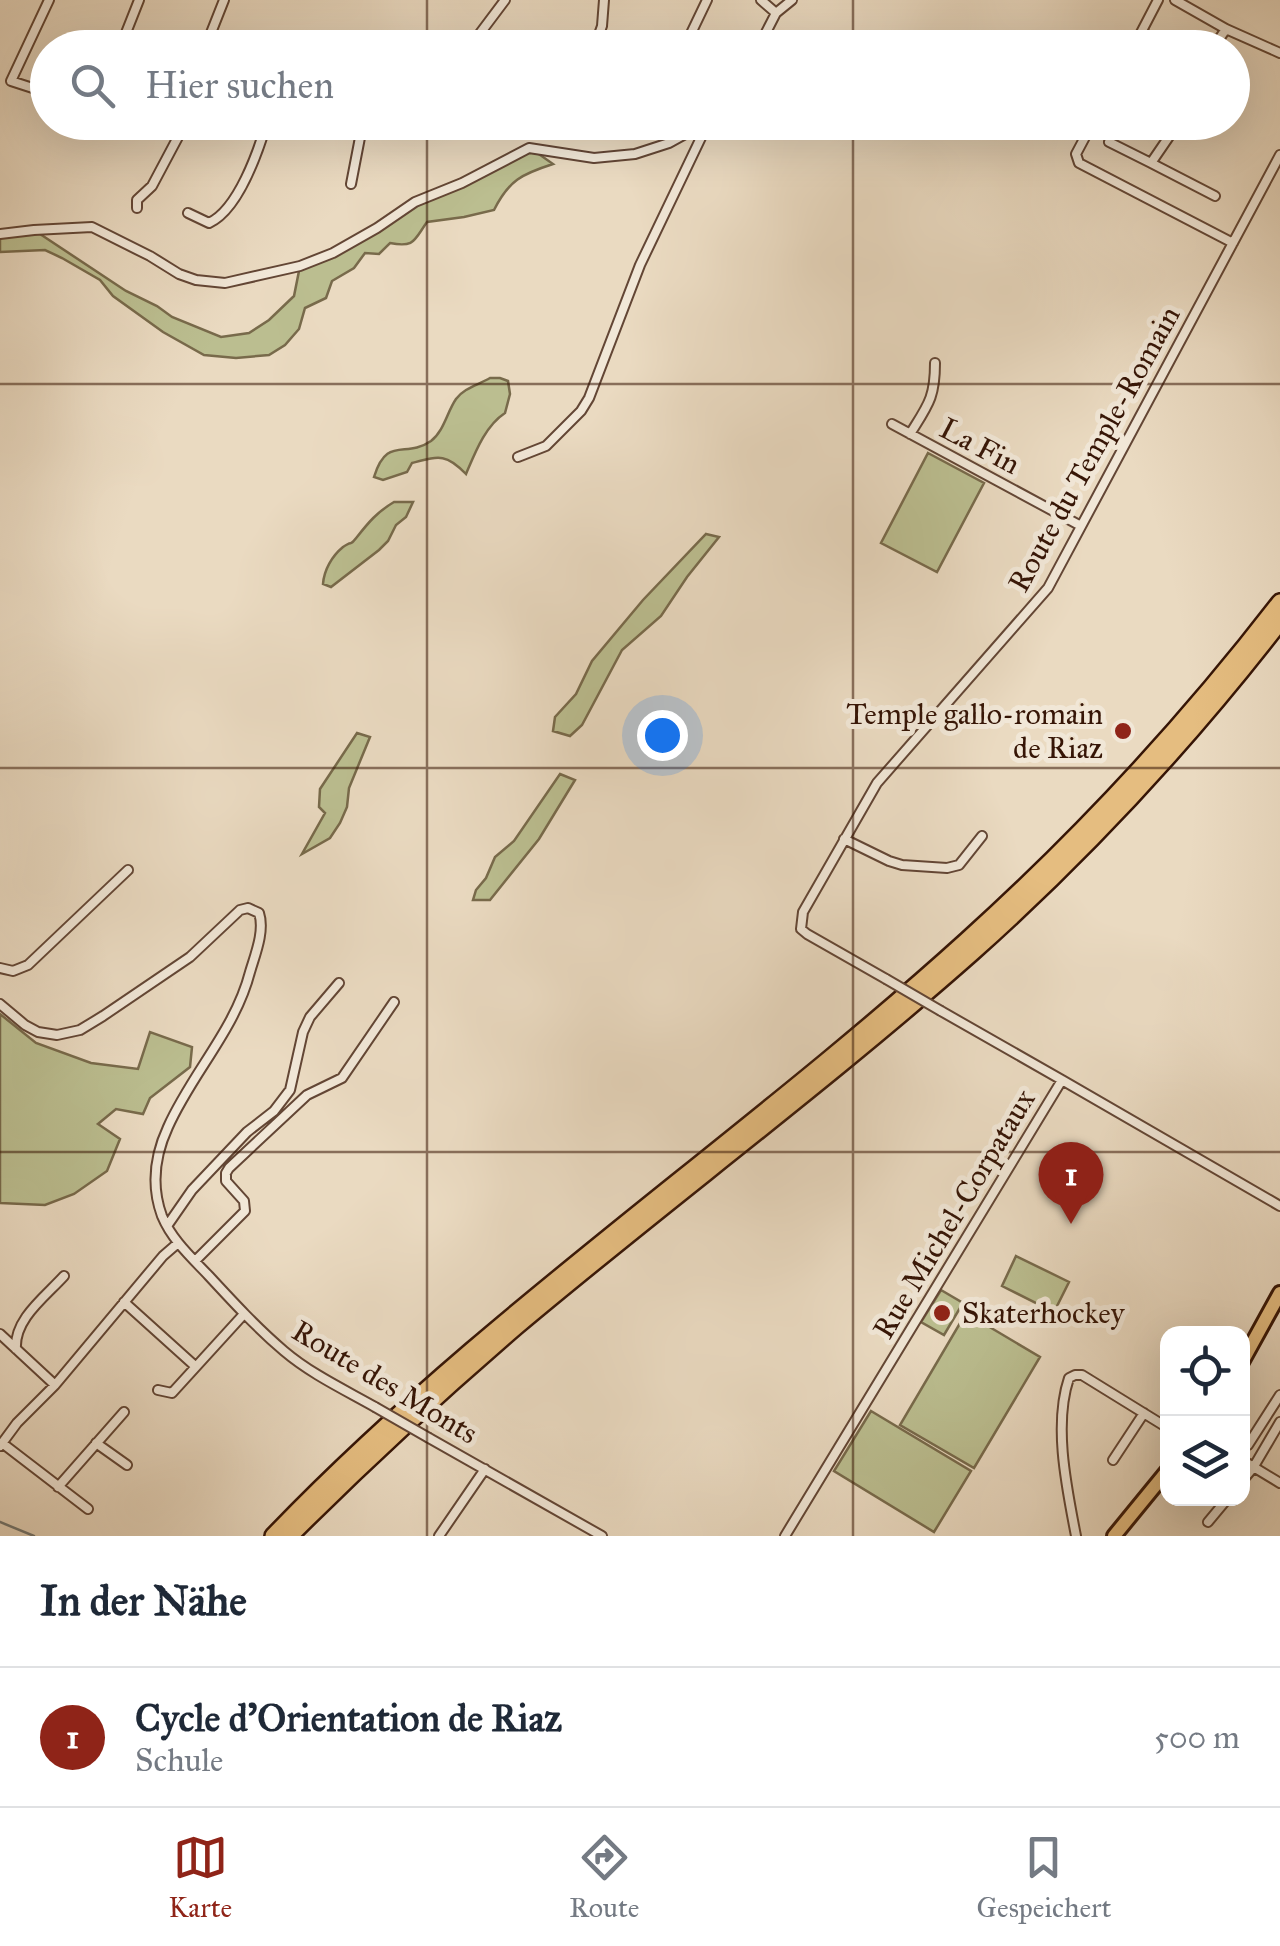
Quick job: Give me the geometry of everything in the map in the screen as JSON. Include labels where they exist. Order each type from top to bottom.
[{"type":"highway","points":[[273,1536],[394,1419],[510,1316],[850,1040],[980,928],[1077,835],[1150,757],[1280,602]]},
{"type":"highway","points":[[290,1536],[488,1351],[858,1050],[988,938],[1132,796],[1280,622]]},
{"type":"main road","points":[[1250,1348],[1280,1294]]},
{"type":"main road","points":[[1114,1536],[1160,1480]]},
{"type":"street","points":[[35,30],[49,0]]},
{"type":"street","points":[[127,30],[139,0]]},
{"type":"street","points":[[212,30],[224,0]]},
{"type":"street","points":[[482,30],[505,0]]},
{"type":"street","points":[[601,30],[604,0]]},
{"type":"street","points":[[693,30],[707,0]]},
{"type":"street","points":[[762,0],[776,13]]},
{"type":"street","points":[[767,30],[776,13],[792,0]]},
{"type":"street","points":[[1142,30],[1158,0]]},
{"type":"street","points":[[1175,0],[1226,29]]},
{"type":"street","points":[[30,40],[11,81],[30,87]]},
{"type":"street","points":[[1250,40],[1280,53]]},
{"type":"street","points":[[137,208],[137,200],[152,186],[176,140]]},
{"type":"street","points":[[188,212],[204,222],[222,218],[256,159],[262,140]]},
{"type":"street","points":[[351,184],[360,140]]},
{"type":"street","points":[[0,234],[92,227],[179,274],[225,283],[300,266],[332,253],[415,202],[529,148],[594,158],[635,154],[674,140]]},
{"type":"street","points":[[518,457],[546,446],[590,398],[640,265],[699,140]]},
{"type":"street","points":[[1083,140],[1076,154],[1079,163],[1233,244]]},
{"type":"street","points":[[1150,163],[1168,140]]},
{"type":"street","points":[[1109,142],[1215,196]]},
{"type":"street","name":"Route du Temple-Romain","points":[[1062,1080],[801,929],[803,912],[878,784],[1048,588],[1280,155]]},
{"type":"street","name":"La Fin","points":[[910,434],[931,401],[936,363]]},
{"type":"street","name":"La Fin","points":[[892,424],[1081,526]]},
{"type":"street","points":[[844,839],[902,865],[947,868],[960,864],[982,836]]},
{"type":"street","points":[[0,968],[18,970],[28,965],[128,870]]},
{"type":"street","name":"Route des Monts","points":[[0,1004],[33,1030],[51,1035],[73,1032],[104,1016],[190,957],[240,910],[252,908],[259,913],[259,936],[241,1002],[175,1113],[158,1154],[156,1190],[167,1226],[244,1314],[285,1352],[602,1536]]},
{"type":"street","points":[[167,1226],[192,1190],[290,1090],[310,1018],[340,983]]},
{"type":"street","points":[[195,1261],[245,1211],[244,1201],[226,1181],[227,1171],[307,1095],[342,1078],[394,1002]]},
{"type":"street","name":"Rue Michel-Corpataux","points":[[786,1536],[1062,1080],[1280,1206]]},
{"type":"street","points":[[88,1509],[1,1444],[178,1243]]},
{"type":"street","points":[[16,1349],[15,1336],[22,1321],[64,1276]]},
{"type":"street","points":[[124,1302],[196,1366]]},
{"type":"street","points":[[158,1390],[172,1394],[244,1314]]},
{"type":"street","points":[[0,1334],[56,1385]]},
{"type":"street","points":[[1076,1536],[1064,1454],[1064,1406],[1069,1378],[1082,1374],[1160,1424]]},
{"type":"street","points":[[1250,1441],[1280,1395]]},
{"type":"street","points":[[58,1486],[124,1412]]},
{"type":"street","points":[[1112,1460],[1144,1413]]},
{"type":"street","points":[[1250,1471],[1280,1422]]},
{"type":"street","points":[[96,1443],[127,1465]]},
{"type":"street","points":[[1250,1466],[1280,1483]]},
{"type":"street","points":[[439,1536],[485,1469]]},
{"type":"street","points":[[1208,1522],[1221,1506]]},
{"type":"green space","points":[[528,149],[553,164],[518,180],[494,210],[427,222],[409,243],[390,243],[379,254],[365,253],[354,268],[332,281],[326,298],[305,308],[299,329],[269,355],[204,355],[163,332],[113,296],[100,280],[62,258],[45,250],[0,252],[0,234],[34,230],[172,317],[221,337],[249,333],[294,296],[300,266],[333,253],[412,204]]},
{"type":"green space","points":[[490,378],[508,381],[510,394],[505,413],[486,432],[466,474],[453,462],[436,458],[412,463],[407,472],[383,480],[374,477],[379,464],[391,452],[431,441],[459,395]]},
{"type":"green space","points":[[928,453],[984,483],[937,572],[881,543]]},
{"type":"green space","points":[[394,502],[413,502],[388,541],[331,587],[323,584],[335,555]]},
{"type":"green space","points":[[706,534],[719,537],[661,616],[622,650],[582,725],[570,736],[553,731],[555,717],[576,694],[592,661]]},
{"type":"green space","points":[[357,733],[370,737],[349,788],[340,823],[330,838],[302,854],[325,813],[319,807],[320,789]]},
{"type":"green space","points":[[560,774],[575,780],[539,839],[490,900],[473,900],[495,857],[514,841]]},
{"type":"green space","points":[[0,1014],[36,1043],[91,1063],[138,1069],[150,1032],[192,1047],[190,1067],[150,1098],[143,1114],[116,1109],[98,1124],[120,1139],[107,1171],[74,1194],[45,1205],[0,1203]]},
{"type":"green space","points":[[1016,1256],[1069,1282],[1054,1312],[1002,1286]]},
{"type":"green space","name":"Skaterhockey","points":[[941,1290],[963,1303],[944,1335],[921,1322]]},
{"type":"green space","points":[[966,1313],[1040,1357],[974,1468],[900,1425]]},
{"type":"green space","points":[[871,1411],[971,1471],[934,1532],[834,1471]]},
{"type":"waterway","points":[[0,1522],[34,1536]]},
{"type":"place","name":"Temple gallo-romain de Riaz","points":[[1123,731]]},
{"type":"place","name":"Cycle d'Orientation de Riaz","points":[[1071,1224]]},
{"type":"place","name":"Skaterhockey","points":[[942,1313]]}]
